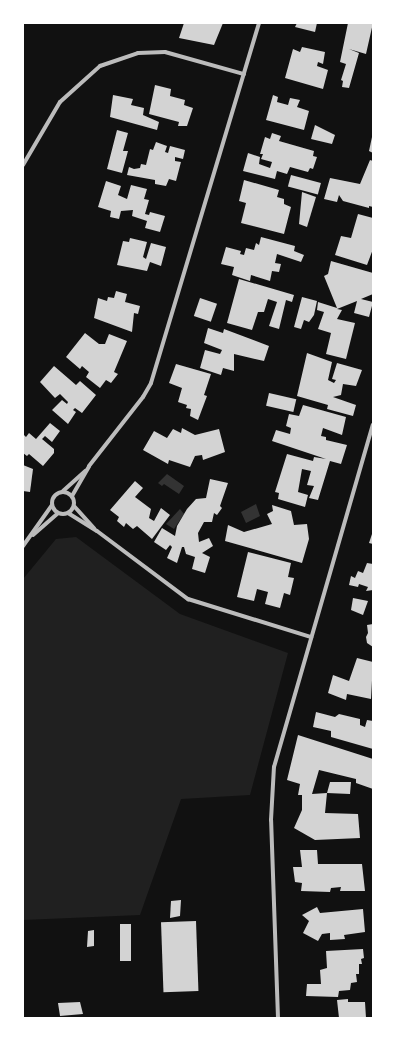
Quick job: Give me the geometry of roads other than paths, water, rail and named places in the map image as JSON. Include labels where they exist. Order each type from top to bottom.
[{"type":"street","points":[[23,546],[52,505],[54,496],[63,491],[89,466],[143,397],[151,383],[259,23]]},
{"type":"street","points":[[23,166],[60,102],[100,66],[138,53],[166,52],[244,74]]},
{"type":"street","points":[[278,1018],[271,787],[278,749],[373,425]]},
{"type":"street","points":[[89,466],[72,496],[74,506],[97,531]]},
{"type":"street","points":[[63,491],[72,496]]},
{"type":"street","points":[[52,505],[58,513]]},
{"type":"street","points":[[68,513],[74,506]]},
{"type":"street","points":[[27,541],[58,513],[68,513],[97,531],[188,599],[311,637]]}]
